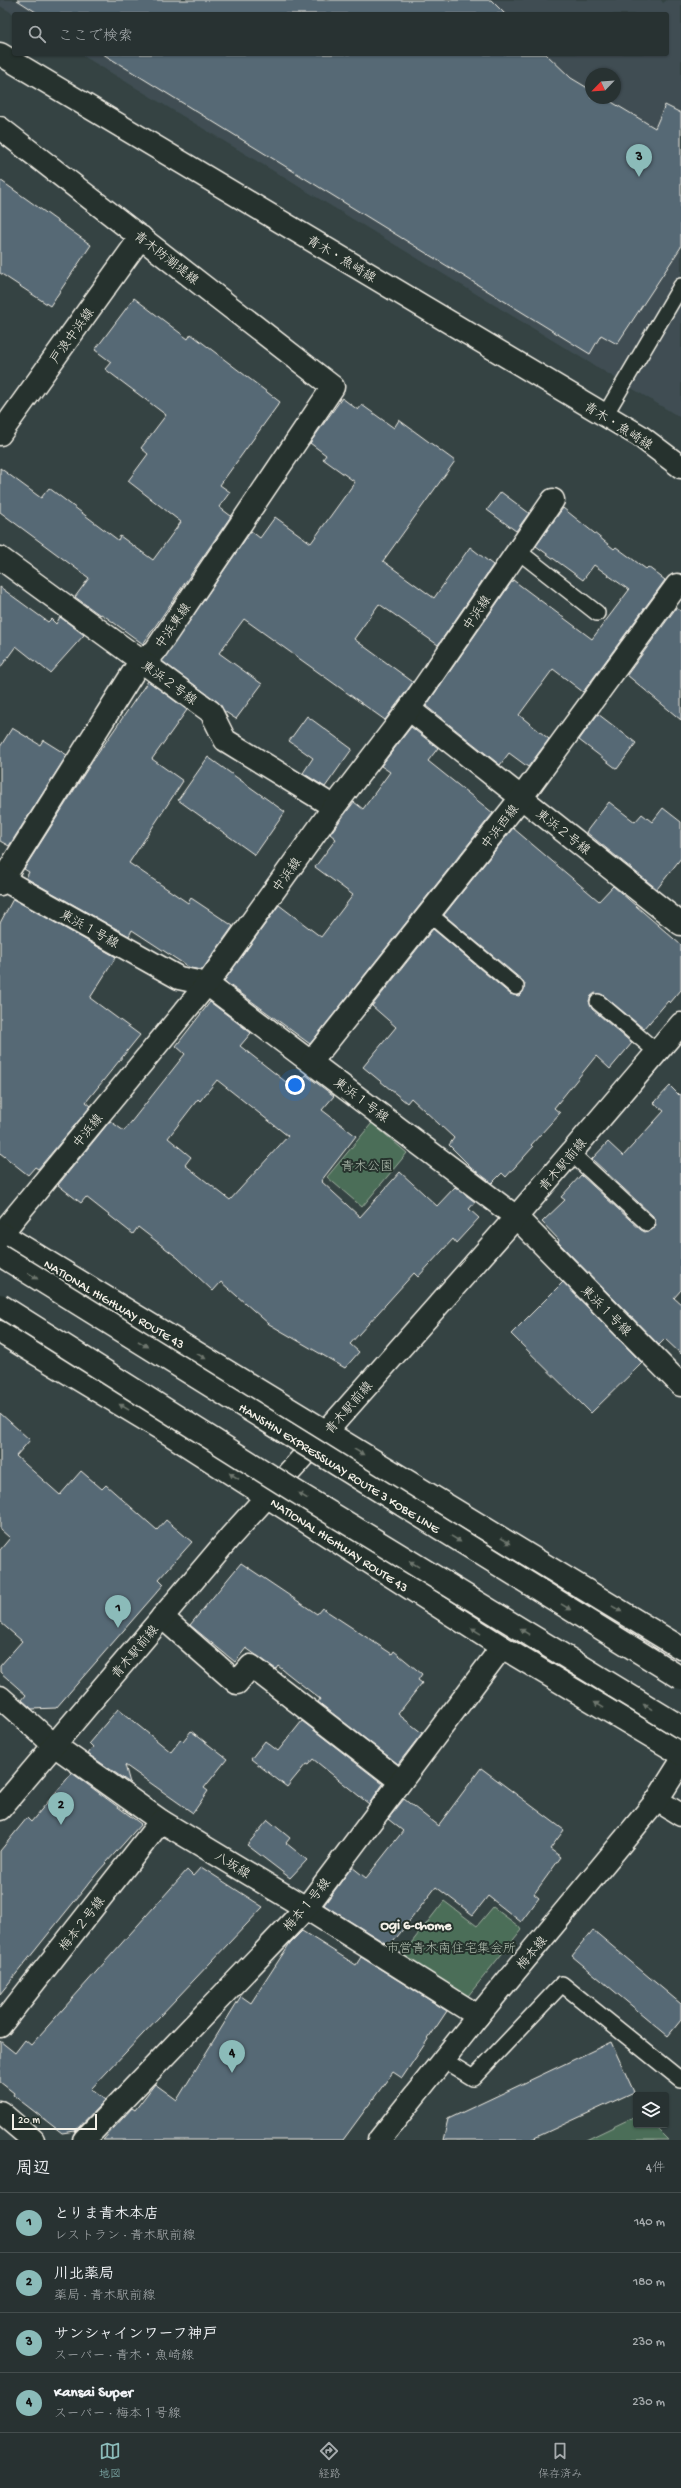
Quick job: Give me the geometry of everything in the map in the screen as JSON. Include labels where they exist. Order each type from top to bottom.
[{"type":"main road","name":"青木・魚崎線","points":[[0,54],[640,436],[681,467]]},
{"type":"main road","name":"青木防潮堤線","points":[[0,128],[333,386]]},
{"type":"main road","name":"戸浪中浜線","points":[[0,434],[141,237]]},
{"type":"main road","name":"中浜東線","points":[[1,879],[140,660],[155,651],[333,386]]},
{"type":"main road","name":"中浜線","points":[[0,1241],[208,984],[334,807],[409,709],[553,500]]},
{"type":"main road","name":"東浜２号線","points":[[0,558],[211,712],[225,740],[334,807]]},
{"type":"main road","name":"中浜西線","points":[[312,1061],[521,798],[677,585]]},
{"type":"main road","name":"東浜２号線","points":[[409,709],[681,924]]},
{"type":"main road","name":"東浜１号線","points":[[1,879],[179,978],[208,984],[312,1061],[516,1217],[681,1385]]},
{"type":"main road","name":"青木駅前線","points":[[0,1809],[230,1537],[326,1432],[516,1217],[681,1024]]},
{"type":"main road","name":"NATIONAL HIGHWAY ROUTE 43","points":[[0,1241],[326,1432],[681,1648]]},
{"type":"main road","name":"HANSHIN EXPRESSWAY ROUTE 3 KOBE LINE","points":[[0,1241],[681,1678]]},
{"type":"main road","points":[[0,1305],[293,1490],[681,1727]]},
{"type":"main road","name":"NATIONAL HIGHWAY ROUTE 43","points":[[0,1332],[168,1433],[502,1647],[681,1754]]},
{"type":"main road","points":[[162,1617],[237,1683],[251,1666],[400,1781]]},
{"type":"main road","name":"梅本１号線","points":[[84,2140],[306,1908],[502,1647]]},
{"type":"main road","name":"八坂線","points":[[0,1697],[54,1745],[161,1821],[306,1908],[478,2016]]},
{"type":"main road","name":"梅本線","points":[[379,2140],[442,2059],[657,1800],[681,1762]]},
{"type":"main road","points":[[657,1800],[681,1815]]},
{"type":"main road","name":"梅本２号線","points":[[0,2026],[161,1821]]},
{"type":"main road","points":[[0,2112],[33,2140]]},
{"type":"lane","points":[[605,416],[681,286]]},
{"type":"lane","points":[[518,551],[597,613]]},
{"type":"lane","points":[[429,914],[516,987]]},
{"type":"lane","points":[[598,1002],[657,1052]]},
{"type":"lane","points":[[571,1153],[647,1223]]},
{"type":"lane","points":[[442,2059],[473,2078],[562,1984],[681,2080]]},
{"type":"shaded area","points":[[0,0],[661,0],[663,3],[667,0],[681,0],[681,418],[83,56],[669,56],[669,12],[12,12],[0,6]]},
{"type":"green space","name":"青木公園","points":[[372,1123],[407,1153],[362,1207],[327,1177]]},
{"type":"green space","name":"市営青木南住宅集会所","points":[[444,1901],[477,1926],[493,1907],[522,1929],[468,1996],[401,1956]]},
{"type":"green space","points":[[633,2117],[633,2128],[657,2128],[669,2140],[586,2140]]},
{"type":"building","points":[[17,0],[491,0],[503,12],[36,12]]},
{"type":"building","points":[[106,56],[548,56],[571,78],[585,86],[585,104],[615,104],[655,128],[665,105],[681,113],[681,247],[617,344],[601,335],[590,354]]},
{"type":"building","points":[[0,180],[91,245],[50,306],[0,273]]},
{"type":"building","points":[[134,298],[188,339],[191,334],[280,402],[220,485],[230,492],[219,507],[231,516],[143,644],[75,597],[89,578],[0,512],[0,468],[41,498],[49,488],[118,540],[120,536],[153,560],[181,522],[128,481],[148,454],[141,448],[166,415],[105,369],[111,362],[95,350]]},
{"type":"building","points":[[342,398],[358,410],[362,405],[394,428],[399,420],[455,461],[383,561],[434,598],[470,547],[493,565],[438,645],[379,604],[354,639],[413,682],[385,720],[244,619],[219,653],[262,684],[236,719],[224,711],[218,702],[162,661],[251,531],[260,538],[275,517],[311,543],[355,482],[323,459],[326,455],[310,443]]},
{"type":"building","points":[[501,492],[529,513],[516,531],[487,510]]},
{"type":"building","points":[[563,508],[614,549],[616,547],[646,569],[648,567],[665,580],[583,692],[553,669],[519,715],[549,739],[528,767],[509,753],[500,765],[426,706],[513,580],[592,639],[629,590],[594,565],[583,580],[536,546]]},
{"type":"building","points":[[0,587],[48,622],[51,619],[56,624],[60,617],[84,635],[50,673],[16,646],[0,668]]},
{"type":"building","points":[[676,608],[681,611],[681,720],[627,675]]},
{"type":"building","points":[[148,681],[187,710],[152,759],[183,781],[129,863],[188,903],[191,898],[233,926],[202,970],[190,968],[132,930],[129,936],[26,878],[29,872],[24,869],[92,762]]},
{"type":"building","points":[[598,714],[636,743],[617,769],[579,740]]},
{"type":"building","points":[[307,716],[352,749],[325,787],[303,773],[313,758],[289,741]]},
{"type":"building","points":[[411,727],[438,748],[428,761],[493,813],[310,1044],[224,981],[279,905],[321,937],[353,895],[315,867],[336,839],[330,834],[354,802],[363,809],[390,772],[381,766]]},
{"type":"building","points":[[12,728],[40,745],[43,740],[67,755],[9,846],[0,841],[0,747]]},
{"type":"building","points":[[208,757],[285,812],[255,855],[178,800]]},
{"type":"building","points":[[609,802],[635,822],[642,814],[652,822],[663,808],[681,822],[681,858],[657,889],[586,832]]},
{"type":"building","points":[[513,828],[599,901],[613,886],[681,945],[681,990],[670,1003],[668,1001],[644,1029],[603,995],[595,993],[591,996],[589,1001],[592,1009],[632,1043],[610,1069],[596,1056],[554,1108],[560,1113],[531,1145],[533,1147],[506,1177],[502,1173],[492,1183],[472,1168],[449,1145],[454,1138],[411,1098],[407,1103],[363,1067],[396,1027],[372,1006],[433,929],[510,994],[519,996],[523,992],[525,984],[522,980],[444,915]]},
{"type":"building","points":[[13,899],[116,957],[90,998],[140,1035],[86,1102],[91,1106],[38,1169],[35,1167],[28,1175],[0,1153],[0,923]]},
{"type":"building","points":[[210,1002],[251,1033],[240,1046],[295,1089],[306,1075],[334,1096],[322,1110],[356,1136],[321,1181],[360,1217],[400,1172],[437,1206],[455,1187],[475,1202],[469,1209],[479,1218],[456,1243],[453,1239],[418,1277],[414,1273],[350,1344],[359,1352],[345,1368],[269,1324],[221,1282],[213,1291],[178,1258],[138,1227],[133,1234],[86,1197],[81,1203],[58,1185],[110,1121],[124,1131],[185,1054],[176,1046]],"holes":[[[217,1080],[288,1136],[230,1200],[185,1165],[191,1157],[168,1138],[198,1099],[200,1101]]]},
{"type":"building","points":[[670,1086],[679,1095],[681,1093],[681,1290],[674,1298],[681,1304],[681,1354],[665,1339],[659,1345],[558,1242],[559,1240],[542,1222],[565,1200],[561,1197],[581,1175],[641,1230],[645,1232],[653,1229],[656,1225],[653,1216],[592,1159],[608,1142],[623,1156],[664,1111],[654,1103]]},
{"type":"building","points":[[563,1282],[642,1363],[591,1413],[511,1334]]},
{"type":"building","points":[[0,1413],[30,1440],[16,1456],[60,1495],[81,1471],[102,1489],[106,1485],[157,1530],[166,1520],[192,1542],[159,1579],[164,1584],[56,1708],[32,1709],[22,1700],[26,1695],[0,1672],[0,1666],[22,1641],[0,1622],[0,1550],[10,1538],[0,1529]]},
{"type":"building","points":[[241,1563],[317,1614],[322,1608],[392,1654],[394,1651],[422,1674],[418,1680],[422,1683],[398,1714],[422,1733],[398,1764],[318,1702],[320,1699],[278,1666],[276,1669],[246,1648],[235,1662],[190,1625]]},
{"type":"building","points":[[118,1709],[171,1752],[181,1739],[183,1741],[191,1731],[227,1759],[204,1788],[208,1791],[193,1813],[125,1765],[130,1783],[88,1754],[93,1747],[89,1743]]},
{"type":"building","points":[[302,1721],[383,1784],[369,1804],[313,1759],[308,1765],[306,1764],[287,1787],[251,1759],[265,1741],[278,1751]]},
{"type":"building","points":[[481,1768],[564,1830],[550,1849],[561,1857],[534,1894],[539,1898],[521,1922],[488,1896],[473,1915],[436,1887],[390,1946],[324,1905],[352,1867],[366,1878],[403,1831],[388,1819],[404,1799],[438,1826]]},
{"type":"building","points":[[72,1773],[141,1824],[98,1872],[0,1994],[0,1851],[27,1818],[31,1822]]},
{"type":"building","points":[[268,1820],[290,1838],[286,1843],[307,1860],[290,1878],[247,1845]]},
{"type":"building","points":[[201,1867],[263,1907],[91,2089],[105,2100],[75,2131],[62,2133],[13,2095],[14,2093],[0,2082],[0,2041],[15,2053],[25,2040],[31,2045],[187,1870],[193,1876]]},
{"type":"building","points":[[593,1930],[681,2004],[681,2020],[668,2036],[572,1956]]},
{"type":"building","points":[[302,1931],[356,1965],[361,1957],[447,2011],[402,2078],[393,2072],[343,2140],[103,2140],[132,2108],[135,2110],[155,2084],[177,2100],[241,1996],[251,2003],[290,1943]]},
{"type":"building","points":[[611,2042],[634,2092],[530,2140],[443,2140],[448,2119]]},
{"type":"place","name":"サンシャインワーフ神戸","points":[[639,177]]},
{"type":"place","name":"とりま青木本店","points":[[118,1628]]},
{"type":"place","name":"川北薬局","points":[[61,1825]]},
{"type":"place","name":"Kansai Super","points":[[232,2073]]},
{"type":"district","name":"Ogi 6-chome","points":[[416,1924]]}]
